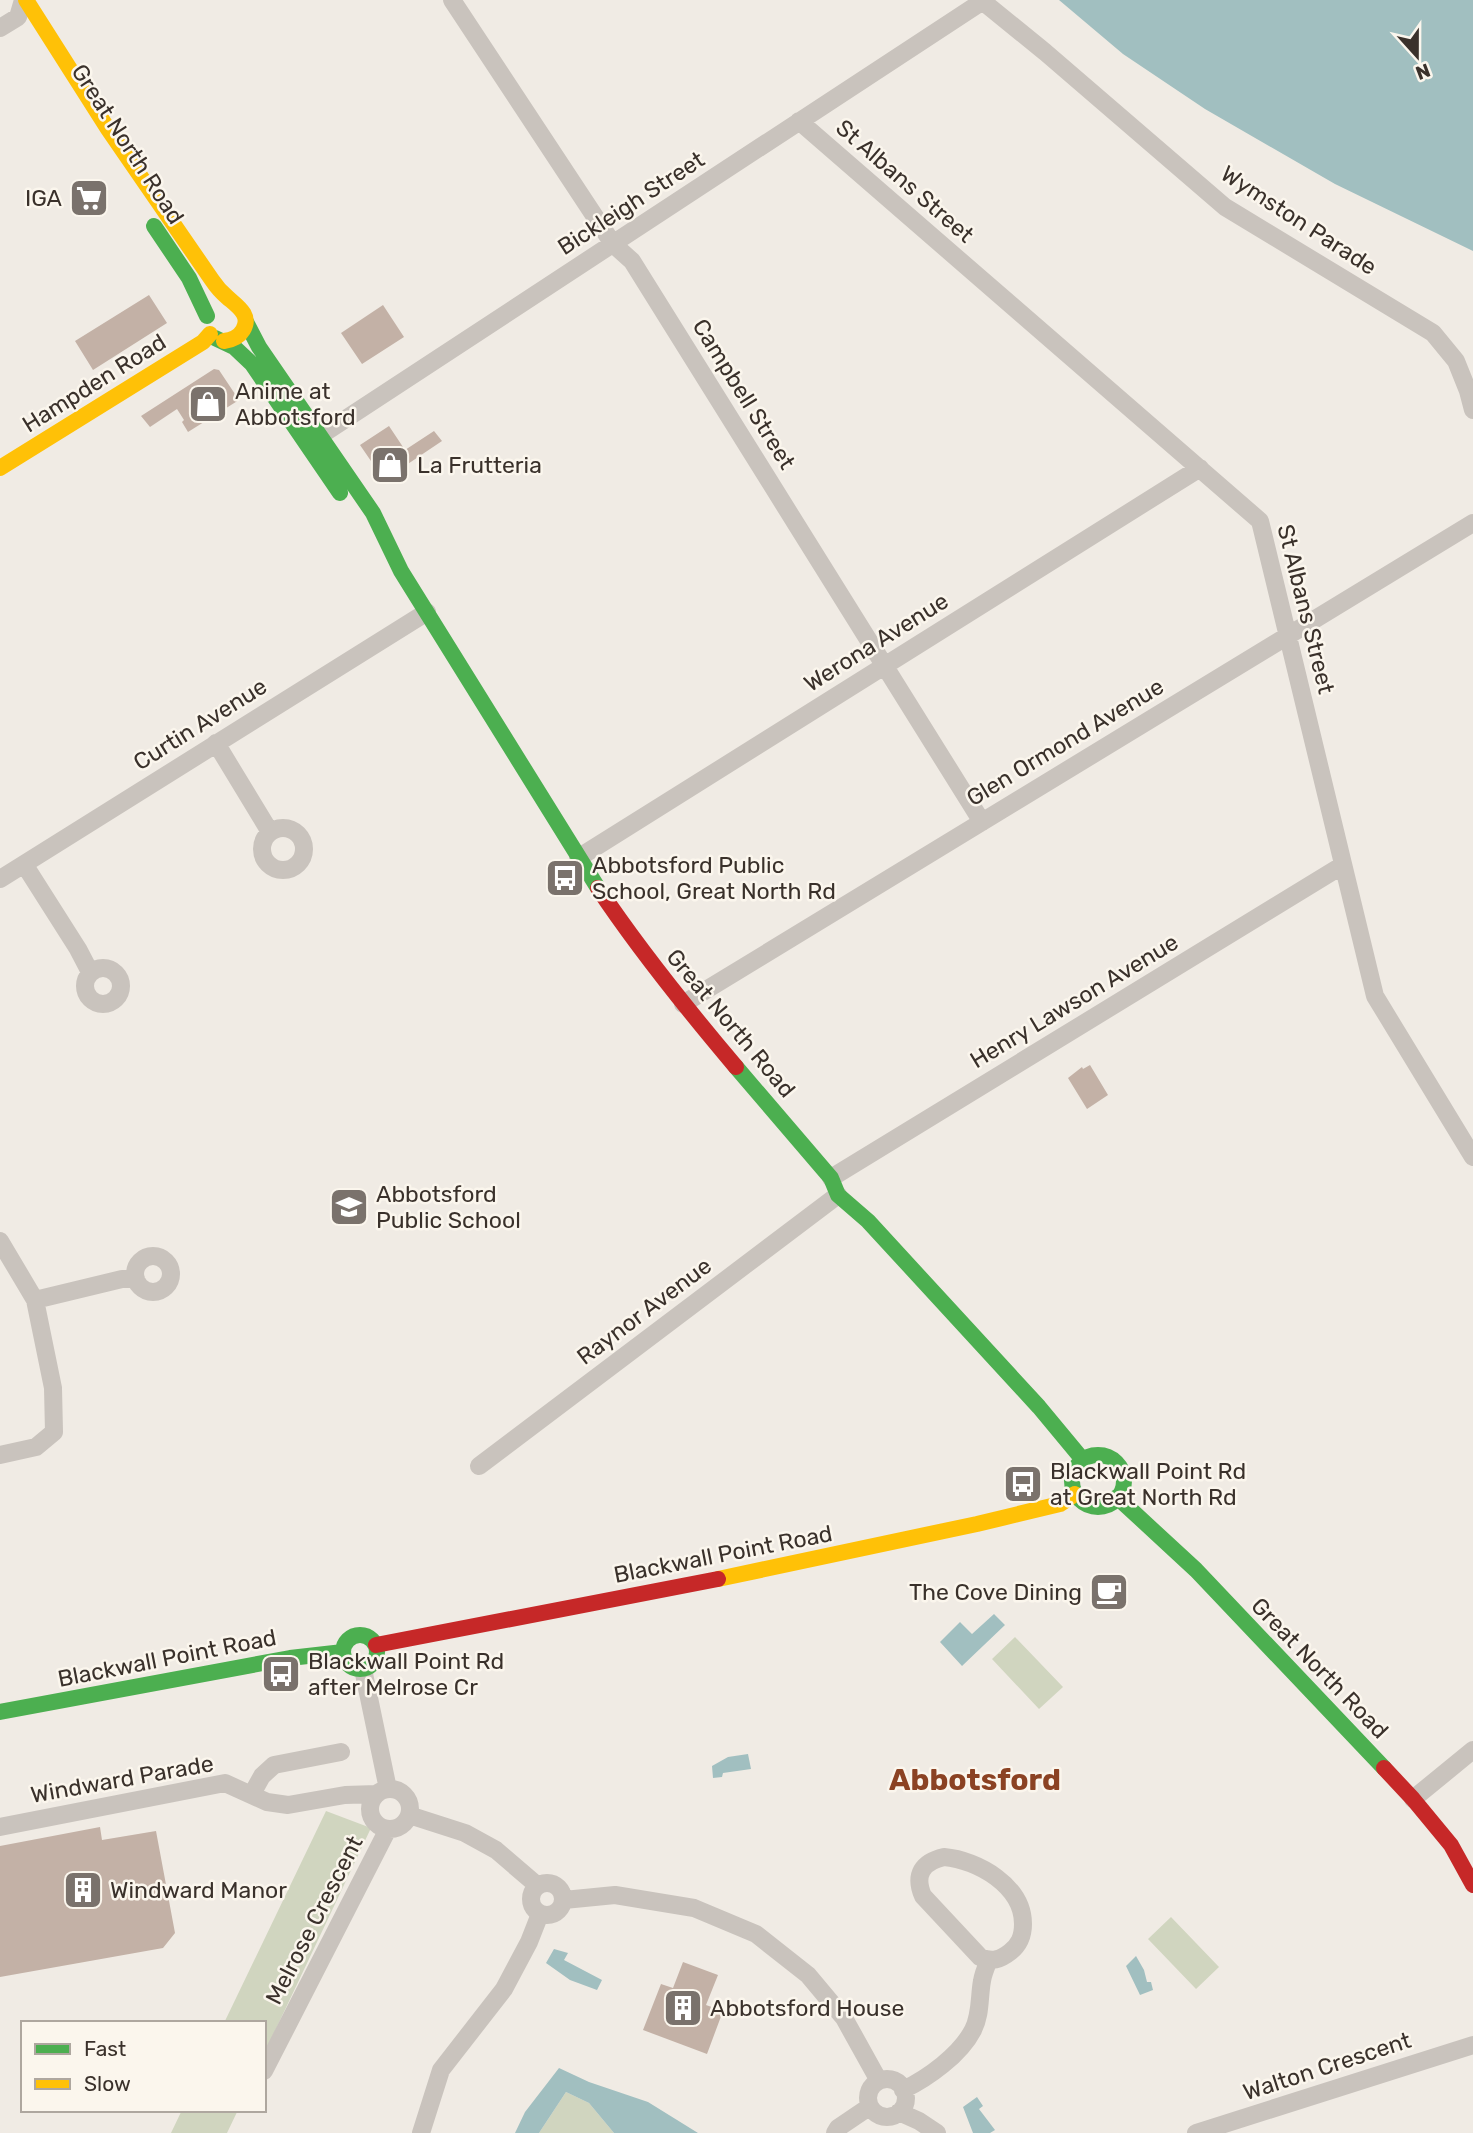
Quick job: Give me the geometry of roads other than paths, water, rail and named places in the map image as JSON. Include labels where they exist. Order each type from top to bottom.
[{"type":"main road","name":"Great North Road","points":[[7,0],[23,11],[108,129],[206,273],[232,302]]},
{"type":"main road","name":"Great North Road","points":[[39,50],[124,180]]},
{"type":"main road","name":"Great North Road","points":[[145,213],[189,278],[206,316]]},
{"type":"main road","points":[[232,302],[242,310],[246,322],[239,337],[229,341],[217,338],[205,322],[206,316],[214,305],[232,302]]},
{"type":"main road","name":"Great North Road","points":[[246,322],[313,440]]},
{"type":"main road","name":"Great North Road","points":[[217,338],[234,347],[252,364],[373,513],[401,571],[578,858],[631,938],[835,1187],[1039,1407],[1083,1460]]},
{"type":"main road","name":"Hampden Road","points":[[0,468],[203,342],[217,338]]},
{"type":"main road","points":[[1099,1455],[1110,1458],[1119,1465],[1124,1481],[1117,1497],[1105,1505],[1096,1506],[1082,1501],[1075,1494],[1073,1475],[1076,1466],[1083,1460],[1099,1455]]},
{"type":"main road","name":"Blackwall Point Road","points":[[376,1645],[741,1575],[1060,1504],[1075,1494]]},
{"type":"main road","name":"Great North Road","points":[[1117,1497],[1196,1570],[1413,1798],[1451,1845],[1473,1885]]},
{"type":"main road","points":[[359,1635],[369,1637],[377,1650],[375,1660],[363,1669],[349,1666],[343,1653],[346,1643],[359,1635]]},
{"type":"main road","name":"Blackwall Point Road","points":[[0,1713],[290,1658],[343,1653]]},
{"type":"street","name":"Campbell Street","points":[[452,0],[612,244],[632,261],[982,822]]},
{"type":"street","name":"Bickleigh Street","points":[[313,440],[982,1]]},
{"type":"street","name":"Wymston Parade","points":[[982,1],[1225,207],[1433,333],[1456,360],[1473,410]]},
{"type":"street","points":[[0,28],[23,11]]},
{"type":"street","name":"St Albans Street","points":[[799,121],[1260,521],[1375,996],[1473,1157]]},
{"type":"street","name":"Werona Avenue","points":[[578,858],[1200,468]]},
{"type":"street","name":"Glen Ormond Avenue","points":[[683,1004],[1473,523]]},
{"type":"street","name":"Curtin Avenue","points":[[0,879],[427,612]]},
{"type":"street","points":[[216,743],[270,832]]},
{"type":"street","points":[[24,864],[90,972]]},
{"type":"street","name":"Henry Lawson Avenue","points":[[835,1187],[1343,865]]},
{"type":"street","name":"Raynor Avenue","points":[[479,1465],[835,1187]]},
{"type":"street","points":[[0,1241],[35,1300],[53,1388],[54,1432],[36,1447],[0,1455]]},
{"type":"street","points":[[35,1300],[122,1279],[136,1279]]},
{"type":"street","points":[[363,1669],[382,1791],[370,1805],[373,1818],[376,1823],[388,1829],[401,1825],[409,1815],[406,1796],[401,1792],[382,1791]]},
{"type":"street","points":[[1413,1798],[1473,1750]]},
{"type":"street","points":[[252,1794],[262,1776],[274,1765],[341,1752]]},
{"type":"street","name":"Windward Parade","points":[[0,1827],[225,1783],[267,1802],[288,1805],[382,1791]]},
{"type":"street","points":[[409,1815],[465,1833],[496,1850],[538,1886]]},
{"type":"street","name":"Melrose Crescent","points":[[266,2067],[388,1829]]},
{"type":"street","points":[[944,1857],[969,1862],[986,1870],[1015,1896],[1023,1914],[1023,1931],[1019,1944],[1002,1958],[989,1960],[980,1957],[923,1896],[919,1877],[932,1860],[944,1857]]},
{"type":"street","points":[[548,1883],[561,1890],[564,1900],[560,1910],[545,1916],[536,1911],[531,1901],[538,1886],[548,1883]]},
{"type":"street","points":[[564,1900],[615,1895],[694,1908],[756,1934],[808,1975],[844,2018],[879,2081]]},
{"type":"street","points":[[421,2133],[441,2070],[504,1989],[529,1942],[540,1914]]},
{"type":"street","points":[[903,2090],[952,2057],[974,2029],[981,2001],[982,1980],[989,1960]]},
{"type":"street","name":"Walton Crescent","points":[[1196,2133],[1473,2045]]},
{"type":"street","points":[[879,2081],[894,2081],[903,2090],[906,2099],[899,2112],[890,2117],[873,2112],[869,2106],[870,2089],[879,2081]]},
{"type":"street","points":[[835,2133],[869,2106]]},
{"type":"street","points":[[899,2112],[937,2133]]},
{"type":"water","points":[[1059,0],[1473,0],[1473,251],[1335,184],[1205,109],[1123,54]]},
{"type":"water","points":[[994,1614],[1005,1625],[962,1666],[940,1642],[960,1622],[972,1634]]},
{"type":"water","points":[[748,1754],[751,1769],[723,1773],[722,1777],[713,1778],[712,1766],[728,1757]]},
{"type":"water","points":[[554,1949],[568,1953],[564,1960],[602,1980],[597,1990],[570,1980],[546,1963]]},
{"type":"water","points":[[1136,1956],[1153,1990],[1140,1995],[1126,1966]]},
{"type":"water","points":[[559,2068],[589,2082],[648,2102],[698,2133],[614,2133],[589,2103],[566,2092],[539,2133],[515,2133],[525,2112]]},
{"type":"water","points":[[977,2097],[983,2106],[979,2109],[995,2130],[990,2133],[973,2133],[963,2107]]},
{"type":"place","name":"IGA","points":[[89,198]]},
{"type":"place","name":"Anime at Abbotsford","points":[[208,404]]},
{"type":"place","name":"La Frutteria","points":[[390,465]]},
{"type":"place","name":"Abbotsford Public School, Great North Rd","points":[[565,878]]},
{"type":"place","name":"Abbotsford Public School","points":[[349,1207]]},
{"type":"place","name":"Blackwall Point Rd at Great North Rd","points":[[1023,1484]]},
{"type":"place","name":"The Cove Dining","points":[[1109,1592]]},
{"type":"place","name":"Blackwall Point Rd after Melrose Cr","points":[[281,1674]]},
{"type":"place","name":"Windward Manor","points":[[83,1890]]},
{"type":"place","name":"Abbotsford House","points":[[683,2008]]},
{"type":"district","name":"Abbotsford","points":[[975,1780]]}]
